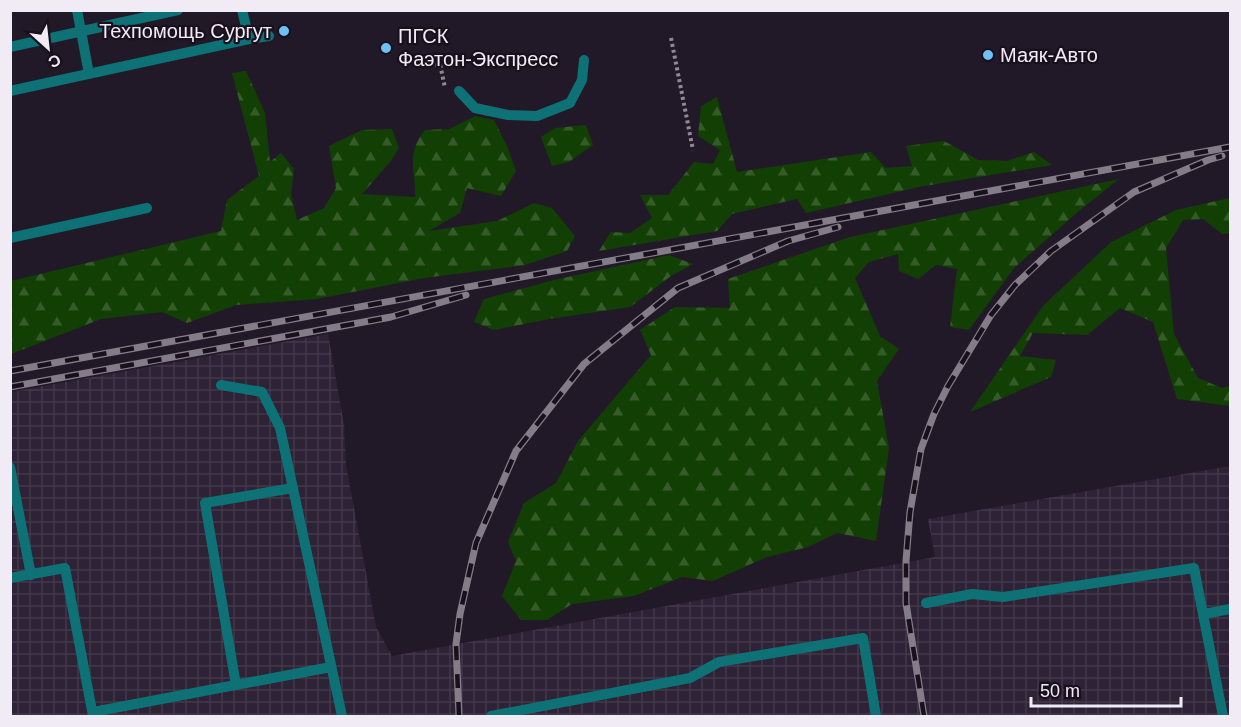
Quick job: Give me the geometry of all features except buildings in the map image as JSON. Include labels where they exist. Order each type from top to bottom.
[{"type":"lane","points":[[76,10],[89,74]]},
{"type":"lane","points":[[10,47],[178,10]]},
{"type":"lane","points":[[242,10],[249,39]]},
{"type":"lane","points":[[10,91],[269,36]]},
{"type":"lane","points":[[459,92],[476,108],[508,115],[537,116],[570,103],[582,80],[584,60]]},
{"type":"lane","points":[[10,238],[147,208]]},
{"type":"lane","points":[[221,385],[262,392],[280,428],[342,717]]},
{"type":"lane","points":[[10,467],[31,575]]},
{"type":"lane","points":[[236,685],[205,503],[293,488]]},
{"type":"lane","points":[[10,578],[65,568],[93,714],[332,667]]},
{"type":"lane","points":[[926,603],[972,594],[1004,597],[1194,568],[1223,717]]},
{"type":"lane","points":[[1203,614],[1230,609]]},
{"type":"lane","points":[[491,717],[690,678],[719,662],[863,638],[876,717]]},
{"type":"path","points":[[671,38],[693,150]]},
{"type":"path","points":[[435,65],[440,64],[444,85]]},
{"type":"shaded area","points":[[328,334],[344,425],[346,465],[376,627],[392,656],[935,557],[928,519],[1230,466],[1230,716],[11,716],[11,392]]},
{"type":"green space","points":[[246,71],[265,113],[270,162],[281,153],[294,169],[291,194],[297,220],[324,208],[336,188],[329,146],[362,130],[392,129],[399,148],[362,194],[415,197],[413,155],[425,130],[449,129],[475,116],[494,120],[516,171],[501,196],[467,188],[460,213],[429,231],[497,221],[534,203],[552,208],[575,236],[567,251],[525,265],[424,278],[317,299],[236,305],[187,323],[162,312],[101,319],[11,354],[11,281],[221,231],[227,200],[259,176],[232,73]]},
{"type":"green space","points":[[717,97],[737,172],[871,152],[886,168],[912,166],[906,146],[944,141],[978,160],[1007,161],[1034,152],[1052,165],[919,187],[806,213],[797,199],[732,214],[717,231],[599,251],[611,232],[630,233],[652,218],[640,195],[668,195],[694,162],[713,164],[720,150],[698,136],[701,106]]},
{"type":"green space","points":[[586,125],[593,145],[569,162],[552,166],[541,137],[555,128]]},
{"type":"green space","points":[[1119,179],[1014,268],[969,330],[950,327],[957,269],[936,265],[918,279],[899,271],[898,254],[869,262],[855,278],[880,336],[899,349],[877,381],[889,448],[876,541],[837,533],[808,547],[767,557],[713,581],[682,577],[634,596],[572,604],[547,620],[521,620],[502,596],[516,561],[508,542],[524,503],[556,483],[578,441],[651,355],[640,330],[675,307],[730,308],[728,279],[850,237]]},
{"type":"green space","points":[[1230,198],[1230,233],[1222,234],[1203,219],[1183,220],[1166,248],[1174,334],[1198,378],[1222,388],[1230,386],[1230,406],[1177,399],[1153,322],[1120,308],[1087,335],[1033,333],[1020,356],[1056,360],[1051,377],[970,412],[1043,306],[1111,242],[1176,210]]},
{"type":"green space","points":[[669,255],[693,264],[671,276],[630,307],[494,330],[474,322],[484,299],[554,280]]},
{"type":"railway","points":[[10,371],[1230,147]]},
{"type":"railway","points":[[924,716],[906,603],[906,561],[910,512],[921,449],[934,414],[948,386],[991,315],[1015,285],[1051,251],[1134,192],[1222,156]]},
{"type":"railway","points":[[459,716],[456,644],[460,614],[476,543],[516,451],[584,364],[678,288],[788,241],[838,227]]},
{"type":"railway","points":[[10,387],[391,317],[466,295]]},
{"type":"place","name":"Техпомощь Сургут","points":[[284,31]]},
{"type":"place","name":"ПГСК Фаэтон-Экспресс","points":[[386,48]]},
{"type":"place","name":"Маяк-Авто","points":[[988,55]]}]
